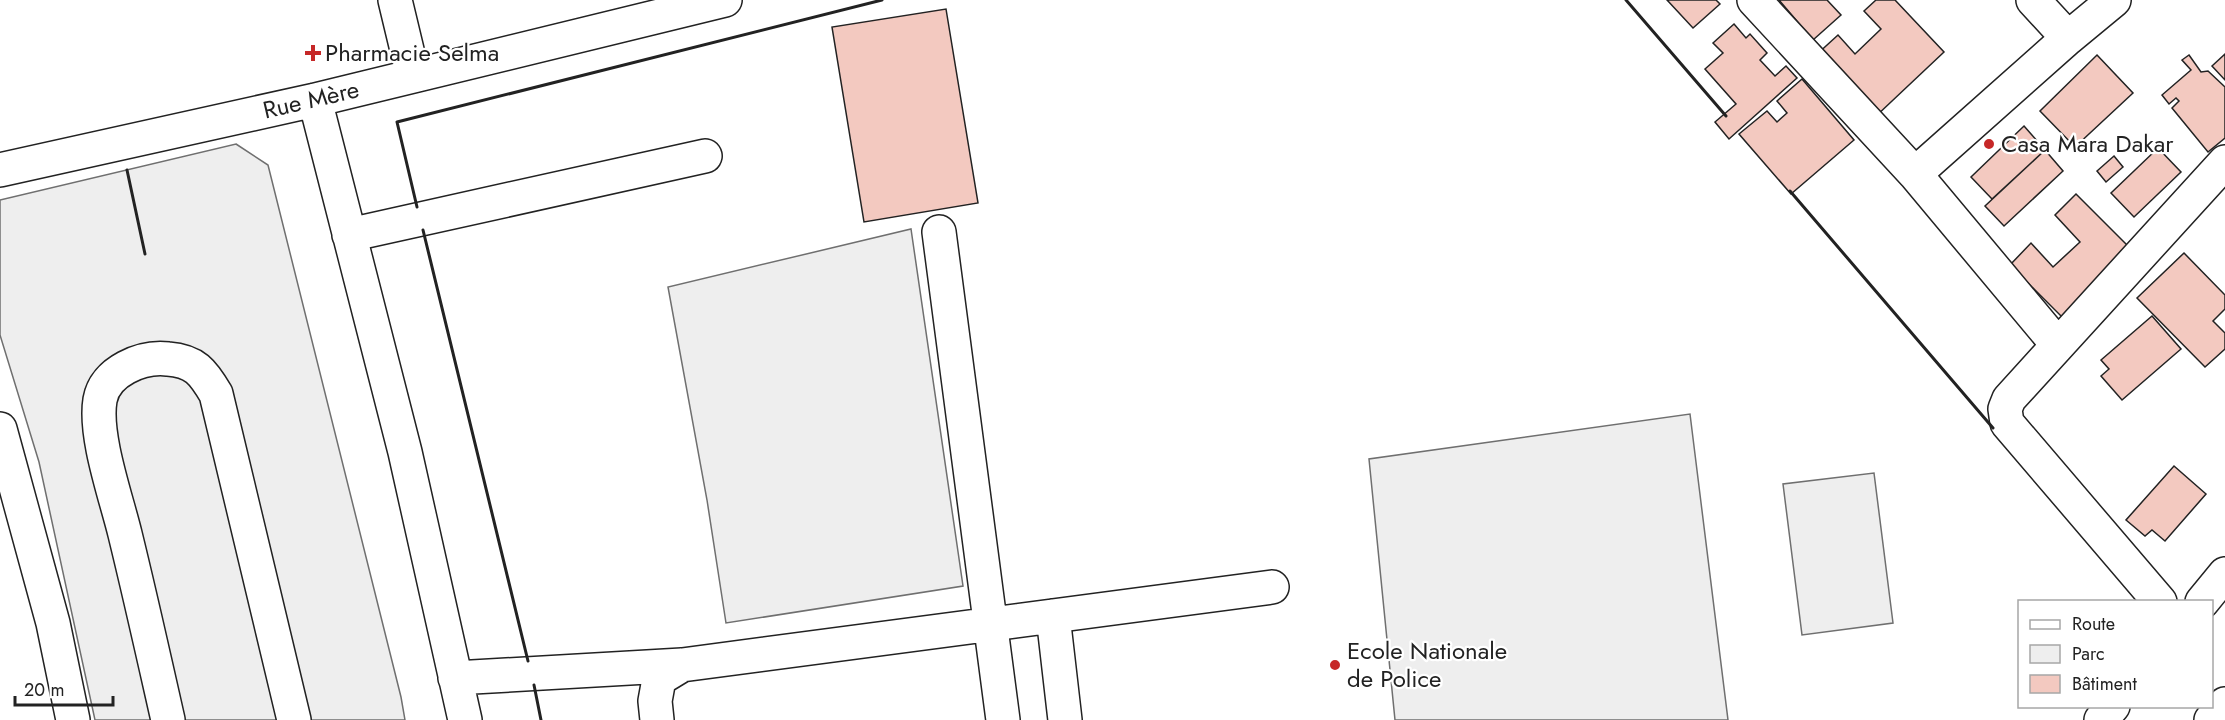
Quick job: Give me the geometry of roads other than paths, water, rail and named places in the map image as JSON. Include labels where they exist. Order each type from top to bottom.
[{"type":"street","points":[[395,0],[413,75]]},
{"type":"street","name":"Rue Mère","points":[[0,170],[315,100],[725,0]]},
{"type":"street","points":[[1754,0],[1915,174],[2057,344]]},
{"type":"street","points":[[2033,0],[2068,38]]},
{"type":"street","points":[[1915,174],[2114,0]]},
{"type":"street","points":[[315,100],[405,452],[465,720]]},
{"type":"street","points":[[349,235],[705,156]]},
{"type":"street","points":[[2158,600],[2007,423],[2005,409],[2009,399],[2057,344],[2225,162]]},
{"type":"street","points":[[939,232],[1003,720]]},
{"type":"street","points":[[168,720],[100,431],[100,398],[113,375],[130,366],[160,358],[183,360],[203,372],[216,394],[294,720]]},
{"type":"street","points":[[0,429],[53,623],[73,720]]},
{"type":"street","points":[[2204,600],[2225,574]]},
{"type":"street","points":[[455,678],[682,665],[1272,587]]},
{"type":"street","points":[[1053,616],[1065,720]]},
{"type":"street","points":[[657,720],[655,701],[659,679],[682,665]]},
{"type":"street","points":[[2211,720],[2225,704]]},
{"type":"street","points":[[2101,720],[2111,708]]},
{"type":"place","name":"Pharmacie Selma","points":[[313,53]]},
{"type":"place","name":"Casa Mara Dakar","points":[[1989,144]]},
{"type":"place","name":"Ecole Nationale de Police","points":[[1335,665]]}]
